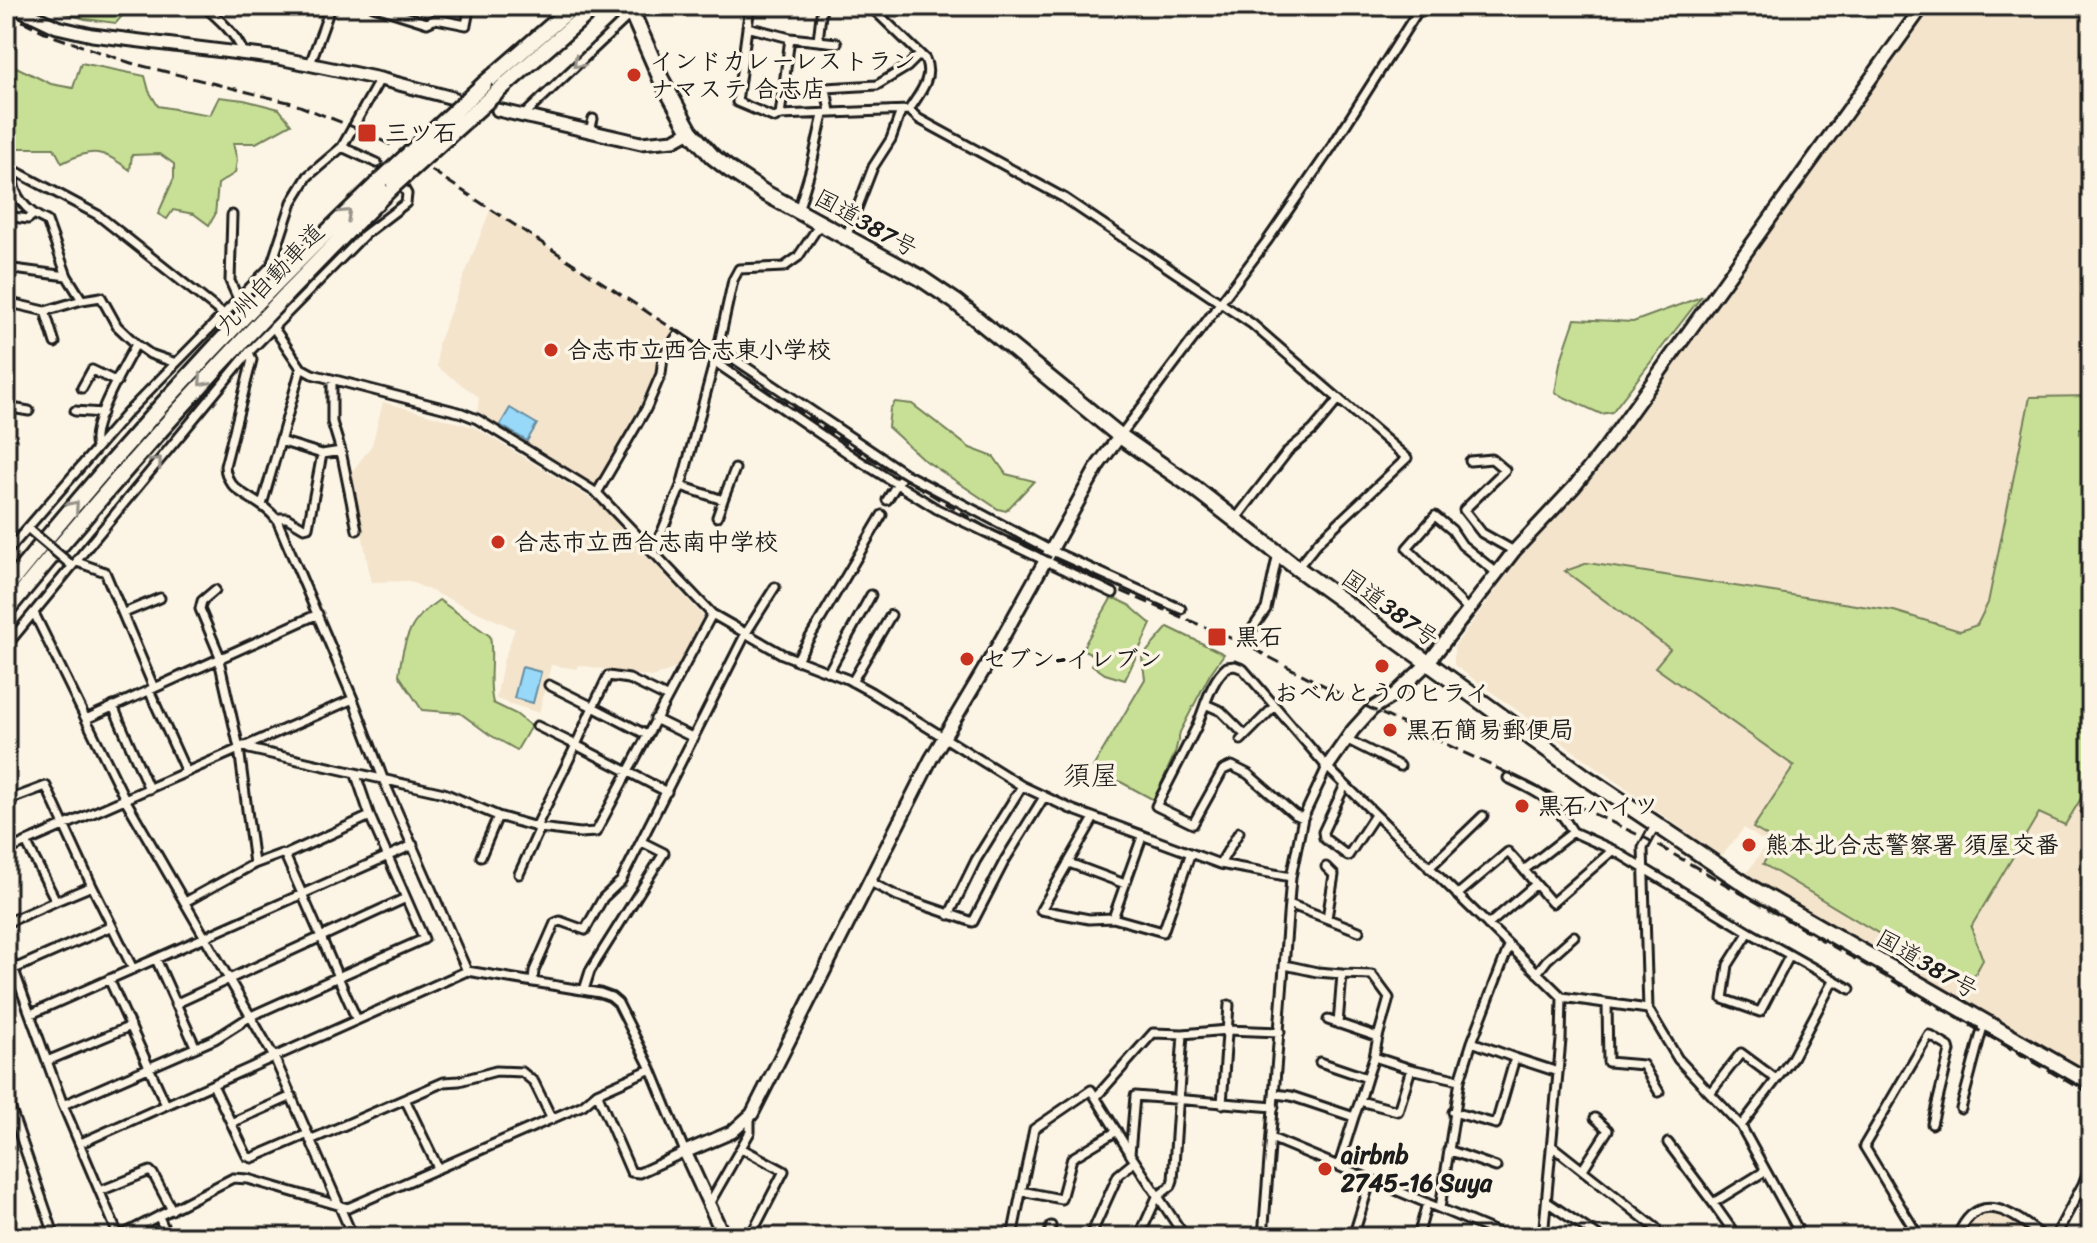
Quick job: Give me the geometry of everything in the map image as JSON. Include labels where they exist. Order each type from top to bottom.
[{"type":"highway","name":"九州自動車道","points":[[6,611],[162,426],[253,327],[574,6]]},
{"type":"highway","name":"九州自動車道","points":[[491,88],[596,6]]},
{"type":"highway","name":"国道387号","points":[[633,8],[661,79],[690,131],[712,156],[730,170],[820,224],[919,277],[956,302],[1120,436],[1584,776],[1751,888],[2091,1083]]},
{"type":"highway","name":"九州自動車道","points":[[6,588],[95,481],[220,341],[316,242],[393,184]]},
{"type":"street","points":[[13,6],[57,27],[92,35],[243,52],[380,79],[453,98]]},
{"type":"street","points":[[204,6],[218,17],[243,52]]},
{"type":"street","points":[[307,6],[330,10],[310,64]]},
{"type":"street","points":[[373,6],[427,23],[436,19],[466,25],[467,6]]},
{"type":"street","points":[[750,6],[737,102],[775,118],[780,115],[905,110],[1064,198],[1252,324],[1407,458],[1319,541],[1297,568]]},
{"type":"street","points":[[818,41],[820,6]]},
{"type":"street","points":[[846,237],[873,167],[905,110],[928,79],[929,67],[920,54],[870,6]]},
{"type":"street","points":[[597,1093],[631,1172],[639,1173],[732,1132],[750,1117],[944,737],[1099,464],[1221,303],[1331,148],[1421,6]]},
{"type":"street","points":[[1263,1237],[1291,877],[1303,818],[1327,767],[1372,709],[1394,695],[1428,663],[1514,551],[1574,487],[1605,448],[1923,6]]},
{"type":"street","points":[[524,115],[633,8]]},
{"type":"street","points":[[747,27],[790,38],[837,43]]},
{"type":"street","points":[[780,115],[790,38]]},
{"type":"street","points":[[798,211],[827,114],[826,88],[877,85],[907,67],[920,54]]},
{"type":"street","points":[[7,550],[96,447],[271,266],[292,202],[308,176],[344,146],[380,79]]},
{"type":"street","points":[[498,110],[592,125],[641,143],[674,140],[690,131]]},
{"type":"street","points":[[344,146],[377,163]]},
{"type":"street","points":[[6,166],[98,215],[224,315]]},
{"type":"street","points":[[15,172],[12,180],[20,200],[33,215],[47,221],[67,276],[82,300]]},
{"type":"street","points":[[6,646],[249,352],[364,235],[406,203],[407,194],[393,184]]},
{"type":"street","points":[[6,216],[28,219],[33,215]]},
{"type":"street","points":[[232,215],[230,281],[239,301]]},
{"type":"street","points":[[653,553],[681,486],[733,280],[739,269],[784,267],[798,257],[820,224]]},
{"type":"street","points":[[6,268],[67,276]]},
{"type":"street","points":[[6,302],[45,311],[101,297],[117,326],[136,344],[150,354],[176,363]]},
{"type":"street","points":[[45,311],[55,343]]},
{"type":"street","points":[[273,327],[301,368],[332,381],[477,419],[597,493],[712,614],[796,661],[852,682],[1022,786],[1190,855],[1220,864],[1291,877]]},
{"type":"street","points":[[597,493],[646,409],[661,374],[663,357],[677,336],[937,509],[1181,609]]},
{"type":"street","points":[[96,447],[94,441],[102,413],[136,344]]},
{"type":"street","points":[[718,348],[904,473],[1113,593]]},
{"type":"street","points":[[249,352],[252,360],[225,466],[226,476],[230,485],[262,505],[276,518],[353,699],[384,781],[467,971]]},
{"type":"street","points":[[262,505],[301,368]]},
{"type":"street","points":[[82,388],[92,370],[117,382]]},
{"type":"street","points":[[332,381],[332,422],[357,530]]},
{"type":"street","points":[[1235,520],[1288,451],[1313,430],[1339,399]]},
{"type":"street","points":[[6,407],[29,411]]},
{"type":"street","points":[[75,411],[102,413]]},
{"type":"street","points":[[280,441],[322,454],[341,451]]},
{"type":"street","points":[[276,518],[287,518],[304,528],[308,527],[322,454]]},
{"type":"street","points":[[1470,461],[1492,459],[1505,470],[1464,510],[1482,533],[1514,551]]},
{"type":"street","points":[[717,517],[735,469]]},
{"type":"street","points":[[887,500],[904,473]]},
{"type":"street","points":[[681,486],[723,500]]},
{"type":"street","points":[[796,661],[882,515]]},
{"type":"street","points":[[1469,611],[1407,548],[1435,516],[1452,530],[1462,545],[1497,573]]},
{"type":"street","points":[[28,529],[73,564],[105,572],[186,772]]},
{"type":"street","points":[[1253,628],[1266,609],[1278,553]]},
{"type":"street","points":[[533,982],[534,971],[555,923],[560,921],[585,930],[601,899],[621,881],[746,633],[775,587]]},
{"type":"street","points":[[215,590],[202,601],[200,609],[220,659],[242,747],[254,864]]},
{"type":"street","points":[[829,671],[871,595]]},
{"type":"street","points":[[124,613],[160,598]]},
{"type":"street","points":[[34,613],[125,799],[274,1057],[353,1237]]},
{"type":"street","points":[[86,719],[318,614]]},
{"type":"street","points":[[242,747],[444,793],[498,816],[538,828],[596,832],[712,614]]},
{"type":"street","points":[[852,682],[891,615]]},
{"type":"street","points":[[1303,818],[1294,814],[1248,774],[1232,766],[1223,770],[1193,824],[1156,806],[1223,669],[1235,666],[1243,669],[1327,767],[1562,997],[1648,1009]]},
{"type":"street","points":[[519,874],[608,676],[629,679],[666,697]]},
{"type":"street","points":[[549,685],[647,735]]},
{"type":"street","points":[[6,851],[353,699]]},
{"type":"street","points":[[1205,704],[1221,711],[1243,737],[1275,706]]},
{"type":"street","points":[[113,706],[149,789]]},
{"type":"street","points":[[655,719],[694,738]]},
{"type":"street","points":[[537,726],[667,792]]},
{"type":"street","points":[[1346,739],[1400,766]]},
{"type":"street","points":[[63,1105],[215,1039],[251,1016],[424,939],[370,816],[356,775]]},
{"type":"street","points":[[1508,778],[1546,797],[1558,808],[1573,832],[1613,850],[1850,989]]},
{"type":"street","points":[[1345,785],[1323,832],[1324,838],[1350,855],[1375,815]]},
{"type":"street","points":[[6,801],[46,786],[133,969]]},
{"type":"street","points":[[949,915],[976,860],[1022,786]]},
{"type":"street","points":[[870,882],[897,896],[973,922],[1005,860],[1044,797]]},
{"type":"street","points":[[185,902],[254,864],[285,855],[370,816]]},
{"type":"street","points":[[481,856],[498,816]]},
{"type":"street","points":[[1429,868],[1483,816]]},
{"type":"street","points":[[1094,818],[1041,910],[1089,919],[1113,918],[1163,932],[1190,855]]},
{"type":"street","points":[[1656,824],[1643,848],[1648,1009],[1678,1059],[1741,1126],[1801,1236]]},
{"type":"street","points":[[1220,864],[1239,832]]},
{"type":"street","points":[[1524,870],[1573,832]]},
{"type":"street","points":[[1113,918],[1142,837]]},
{"type":"street","points":[[26,842],[56,901]]},
{"type":"street","points":[[584,990],[590,971],[664,853],[642,842]]},
{"type":"street","points":[[31,1014],[413,845]]},
{"type":"street","points":[[1457,895],[1508,852],[1552,903],[1613,850]]},
{"type":"street","points":[[285,855],[357,1020]]},
{"type":"street","points":[[1069,863],[1125,884]]},
{"type":"street","points":[[1326,867],[1334,875],[1327,918]]},
{"type":"street","points":[[1488,925],[1536,884]]},
{"type":"street","points":[[6,923],[92,886]]},
{"type":"street","points":[[175,1004],[406,898]]},
{"type":"street","points":[[1289,904],[1359,931]]},
{"type":"street","points":[[14,969],[112,926]]},
{"type":"street","points":[[1749,932],[1728,965],[1723,999],[1760,1012],[1790,955]]},
{"type":"street","points":[[1537,973],[1574,936]]},
{"type":"street","points":[[1440,1208],[1460,1080],[1509,946]]},
{"type":"street","points":[[6,948],[63,1105],[119,1237],[233,1178],[259,1182],[348,1208],[583,1105],[597,1093],[651,1069]]},
{"type":"street","points":[[156,959],[195,1046]]},
{"type":"street","points":[[1285,965],[1317,972],[1372,975],[1389,998],[1374,1057],[1339,1165]]},
{"type":"street","points":[[81,1143],[467,971],[584,990],[611,997],[618,1003],[651,1069],[724,1237]]},
{"type":"street","points":[[1338,1024],[1342,974]]},
{"type":"street","points":[[109,979],[166,1105]]},
{"type":"street","points":[[1741,1126],[1791,1060],[1833,981]]},
{"type":"street","points":[[1543,1237],[1562,997]]},
{"type":"street","points":[[1607,1004],[1608,1062],[1643,1065],[1659,1092]]},
{"type":"street","points":[[1222,1104],[1229,1005]]},
{"type":"street","points":[[1328,1020],[1378,1037]]},
{"type":"street","points":[[1961,1109],[1984,1022]]},
{"type":"street","points":[[47,1061],[131,1026]]},
{"type":"street","points":[[1097,1096],[1153,1033],[1227,1030],[1280,1032]]},
{"type":"street","points":[[1139,1237],[1157,1197],[1171,1186],[1173,1180],[1183,1034]]},
{"type":"street","points":[[1919,1237],[1864,1146],[1929,1035],[1949,1047],[1950,1051],[1932,1124]]},
{"type":"street","points":[[1472,1042],[1558,1072]]},
{"type":"street","points":[[1710,1093],[1741,1053],[1776,1079]]},
{"type":"street","points":[[1374,1057],[1460,1080]]},
{"type":"street","points":[[1453,1112],[1496,1124],[1515,1058]]},
{"type":"street","points":[[1320,1062],[1367,1078]]},
{"type":"street","points":[[1360,1101],[1398,1111],[1411,1069]]},
{"type":"street","points":[[213,1085],[247,1156],[252,1158],[444,1082],[496,1071],[522,1072],[534,1082],[552,1119]]},
{"type":"street","points":[[1012,1237],[1034,1129],[1091,1090],[1185,1237]]},
{"type":"street","points":[[1275,1094],[1291,1096],[1354,1117]]},
{"type":"street","points":[[6,1095],[55,1237]]},
{"type":"street","points":[[231,1123],[292,1096]]},
{"type":"street","points":[[1090,1237],[1118,1175],[1132,1158],[1135,1096],[1274,1107]]},
{"type":"street","points":[[405,1099],[438,1168]]},
{"type":"street","points":[[709,1204],[750,1132],[750,1117]]},
{"type":"street","points":[[1583,1169],[1608,1130],[1595,1118]]},
{"type":"street","points":[[1021,1191],[1061,1199],[1072,1158],[1117,1131]]},
{"type":"street","points":[[1271,1138],[1508,1237]]},
{"type":"street","points":[[1668,1143],[1737,1237]]},
{"type":"street","points":[[1552,1146],[1656,1228],[1648,1237]]},
{"type":"street","points":[[741,1148],[784,1171],[750,1237]]},
{"type":"street","points":[[1448,1150],[1496,1167]]},
{"type":"street","points":[[2055,1237],[2087,1186],[2091,1164]]},
{"type":"street","points":[[100,1191],[150,1171],[172,1210]]},
{"type":"street","points":[[1713,1203],[1765,1171]]},
{"type":"street","points":[[1353,1237],[1371,1179]]},
{"type":"street","points":[[1547,1202],[1599,1237]]},
{"type":"street","points":[[1418,1237],[1427,1203]]},
{"type":"street","points":[[1957,1237],[1964,1221],[1980,1210],[1998,1209],[2013,1213],[2044,1237]]},
{"type":"street","points":[[159,1217],[168,1237]]},
{"type":"street","points":[[1048,1237],[1051,1226]]},
{"type":"street","points":[[137,1228],[141,1237]]},
{"type":"shaded area","points":[[1933,6],[2091,6],[2091,1075],[1746,874],[1767,844],[1744,828],[1721,857],[1454,665],[1454,647],[1525,550],[1578,493]]},
{"type":"shaded area","name":"合志市立西合志東小学校","points":[[491,208],[676,333],[660,357],[657,373],[596,488],[477,415],[479,397],[437,367],[438,343]]},
{"type":"shaded area","name":"合志市立西合志南中学校","points":[[383,402],[474,427],[598,503],[706,619],[679,667],[651,677],[579,665],[577,669],[551,665],[539,713],[496,699],[503,662],[515,629],[409,581],[371,582],[351,473],[372,445]]},
{"type":"shaded area","points":[[1982,1215],[2007,1215],[2037,1237],[1961,1237],[1972,1220]]},
{"type":"green space","points":[[43,6],[136,6],[127,10],[116,23],[85,19]]},
{"type":"green space","points":[[6,62],[51,84],[73,88],[81,63],[145,76],[158,106],[210,115],[219,97],[244,100],[279,109],[291,124],[256,143],[233,143],[237,160],[235,173],[218,184],[215,215],[209,225],[194,214],[173,210],[167,219],[158,214],[174,178],[174,164],[160,154],[132,155],[130,170],[98,153],[62,163],[54,148],[6,148]]},
{"type":"green space","points":[[1701,297],[1612,412],[1601,414],[1555,393],[1560,363],[1575,319],[1633,322]]},
{"type":"green space","points":[[2091,396],[2091,782],[2065,825],[2039,813],[1971,927],[1983,960],[1968,987],[1763,864],[1777,842],[1753,828],[1794,766],[1655,667],[1670,649],[1565,571],[1588,563],[1894,611],[1960,631],[1977,625],[1988,603],[2030,397]]},
{"type":"green space","points":[[895,402],[912,404],[970,448],[994,457],[1006,474],[1034,481],[1006,511],[998,509],[923,459],[888,427],[890,409]]},
{"type":"green space","points":[[1112,597],[1129,605],[1151,624],[1125,680],[1105,674],[1092,665],[1096,656],[1082,649]]},
{"type":"green space","points":[[439,600],[490,636],[493,703],[516,714],[531,726],[517,750],[460,713],[422,710],[399,675],[409,632],[421,615]]},
{"type":"green space","points":[[1168,627],[1224,654],[1180,732],[1175,753],[1154,800],[1093,767],[1145,679],[1142,657]]},
{"type":"water","points":[[510,408],[537,424],[527,441],[500,425]]},
{"type":"water","points":[[522,667],[541,672],[533,703],[514,698]]},
{"type":"railway","points":[[6,13],[53,36],[131,63],[292,103],[393,146]]},
{"type":"railway","points":[[431,170],[865,455],[984,526],[1112,587],[1244,644],[1344,696],[1647,839],[2091,1095]]},
{"type":"place","name":"インドカレーレストラン ナマステ 合志店","points":[[634,75]]},
{"type":"place","name":"三ツ石","points":[[367,133]]},
{"type":"place","name":"合志市立西合志東小学校","points":[[551,350]]},
{"type":"place","name":"合志市立西合志南中学校","points":[[498,542]]},
{"type":"place","name":"黒石","points":[[1217,637]]},
{"type":"place","name":"セブン-イレブン","points":[[967,659]]},
{"type":"place","name":"おべんとうのヒライ","points":[[1382,666]]},
{"type":"place","name":"黒石簡易郵便局","points":[[1390,730]]},
{"type":"place","name":"黒石ハイツ","points":[[1522,806]]},
{"type":"place","name":"熊本北合志警察署 須屋交番","points":[[1749,845]]},
{"type":"place","name":"airbnb 2745-16 Suya","points":[[1325,1169]]},
{"type":"district","name":"須屋","points":[[1091,775]]}]
